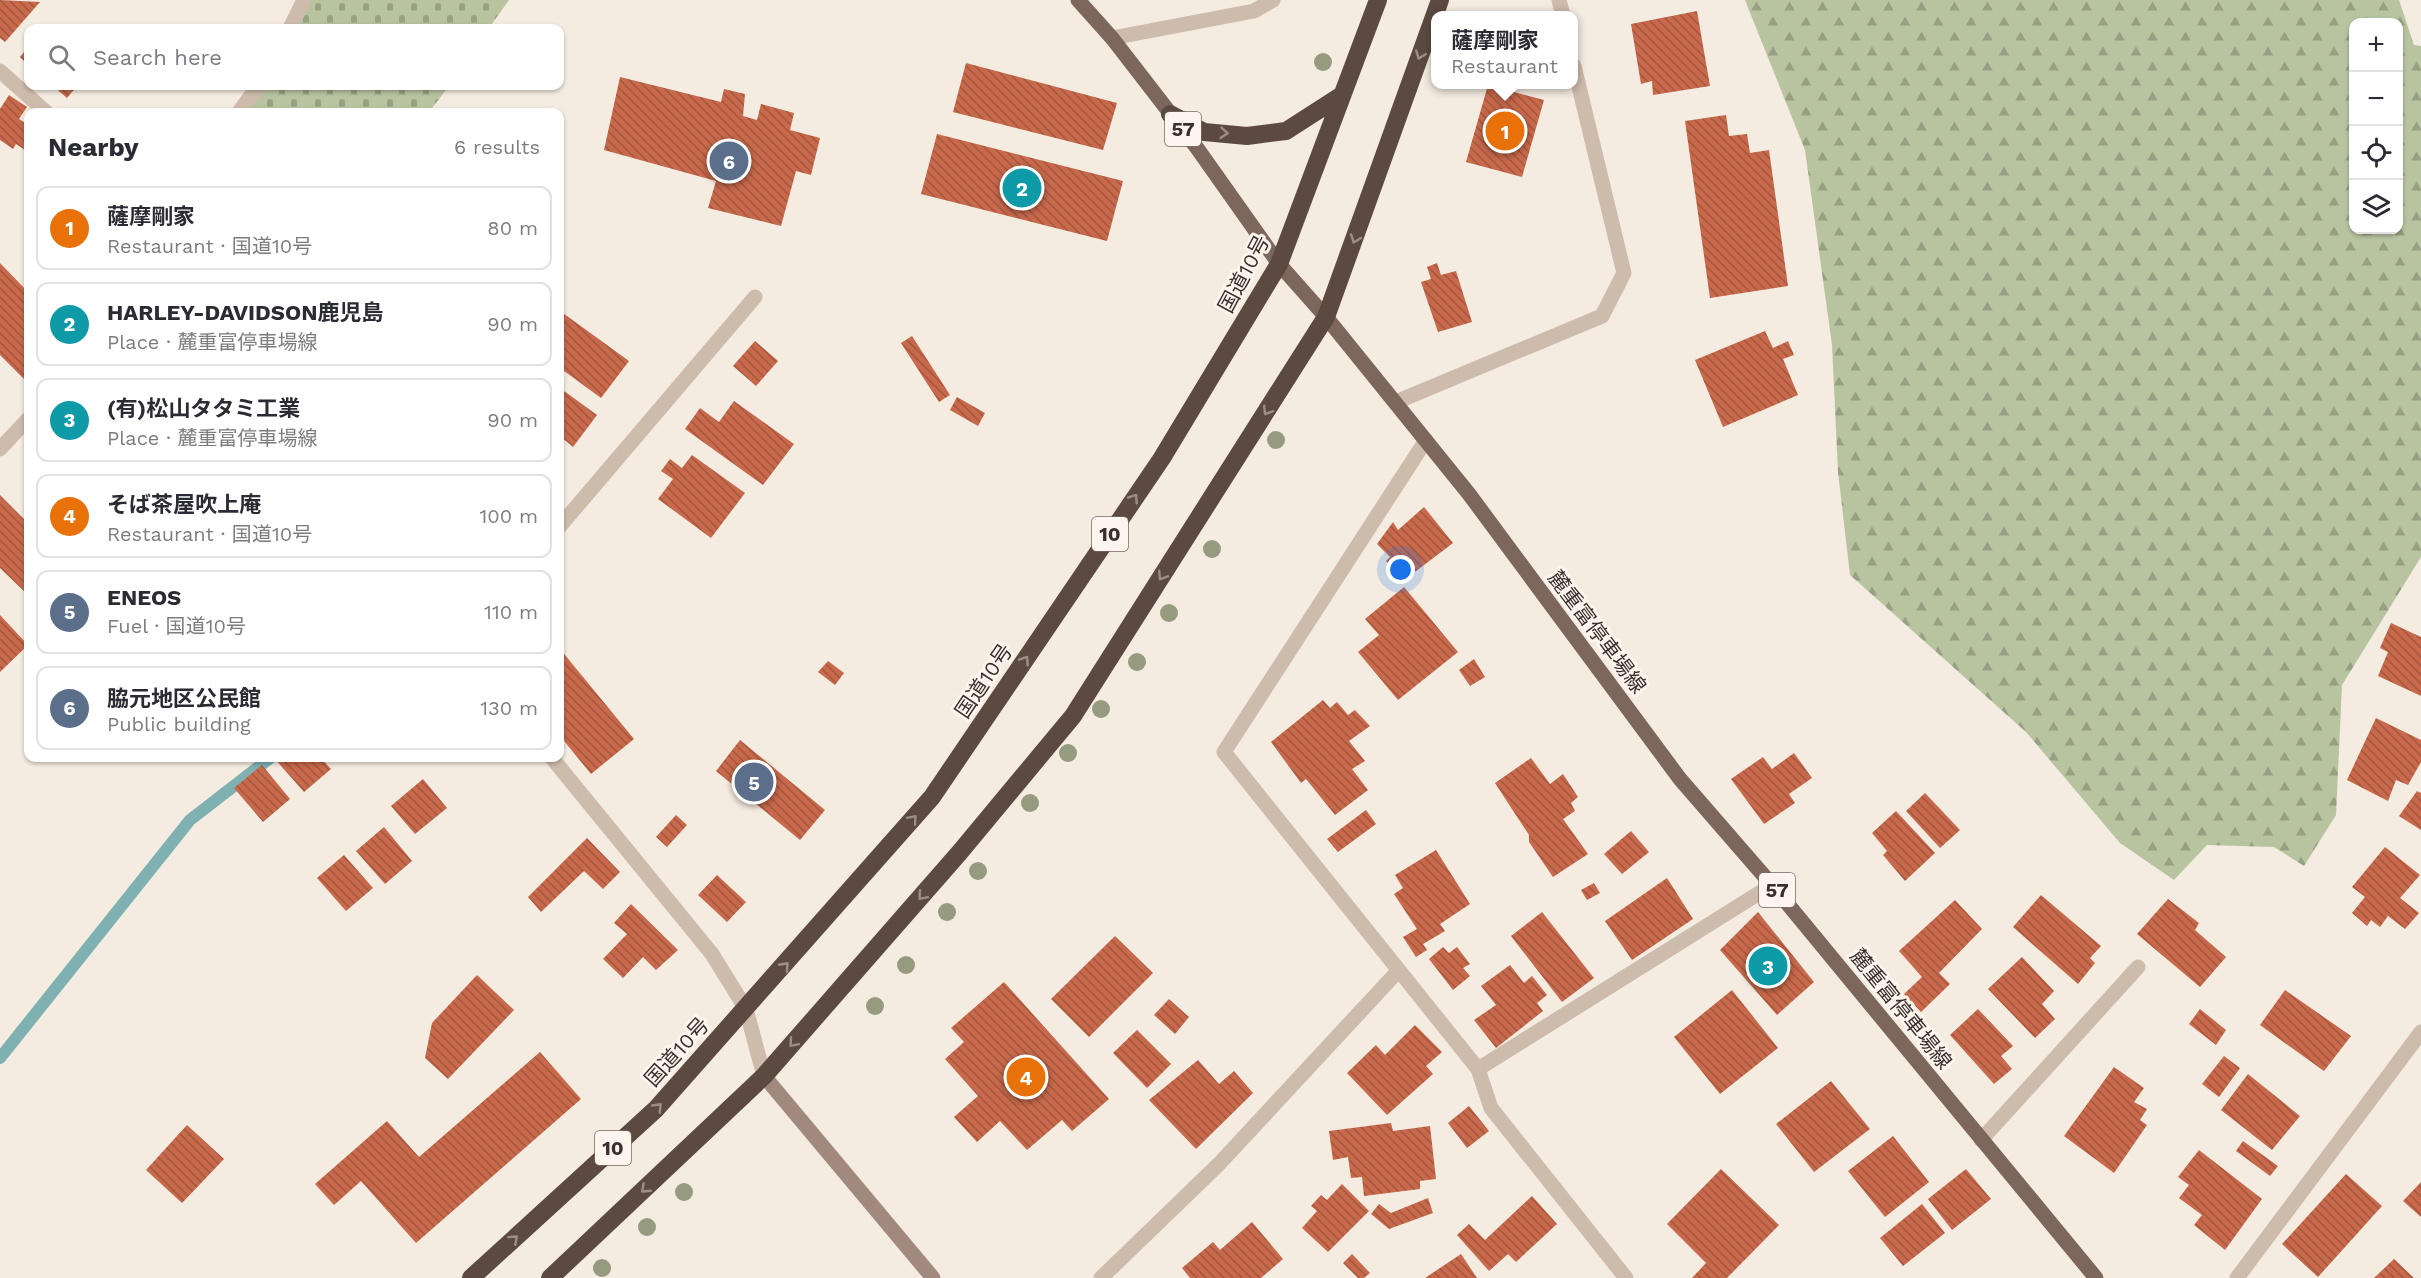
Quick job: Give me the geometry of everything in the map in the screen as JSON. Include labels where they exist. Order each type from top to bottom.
[{"type":"highway","name":"国道10号","points":[[471,1278],[656,1109],[932,797],[1162,458],[1279,264],[1378,0]]},
{"type":"highway","name":"10","points":[[550,1278],[764,1076],[960,852],[1073,716],[1326,317],[1431,25]]},
{"type":"highway","points":[[1170,114],[1203,132],[1257,135],[1286,131],[1342,95]]},
{"type":"main road","name":"麓重富停車場線","points":[[1078,0],[1112,38],[1170,114],[1279,264],[1326,317],[1426,440],[1680,779],[1772,885],[2096,1278]]},
{"type":"street","points":[[292,24],[304,0]]},
{"type":"street","points":[[1112,38],[1254,11],[1273,0]]},
{"type":"street","points":[[0,71],[42,108]]},
{"type":"street","points":[[1396,402],[1602,316],[1624,273],[1578,83]]},
{"type":"street","points":[[242,108],[255,90]]},
{"type":"street","points":[[564,521],[755,297]]},
{"type":"street","points":[[0,449],[24,422]]},
{"type":"street","points":[[1426,440],[1224,752],[1478,1069],[1491,1108],[1626,1278]]},
{"type":"street","points":[[555,762],[712,954],[746,1009],[764,1076],[933,1278]]},
{"type":"street","points":[[1478,1069],[1772,885]]},
{"type":"street","points":[[1981,1140],[2138,966]]},
{"type":"street","points":[[1101,1278],[1219,1164],[1399,970]]},
{"type":"street","points":[[2237,1278],[2421,1032]]},
{"type":"green space","points":[[304,0],[509,0],[492,24],[292,24]]},
{"type":"green space","points":[[1745,0],[2399,0],[2414,45],[2421,46],[2421,557],[2342,685],[2336,815],[2304,866],[2274,847],[2207,845],[2174,880],[2120,843],[2026,732],[1850,575],[1838,472],[1832,345],[1805,150]]},
{"type":"green space","points":[[255,90],[446,90],[432,108],[242,108]]},
{"type":"building","points":[[0,0],[40,2],[5,42],[0,38]]},
{"type":"building","points":[[1697,11],[1710,86],[1653,95],[1652,81],[1641,84],[1631,24]]},
{"type":"building","points":[[966,63],[1117,103],[1103,150],[953,112]]},
{"type":"building","points":[[620,77],[721,102],[724,89],[745,94],[743,116],[757,120],[761,104],[794,113],[790,130],[820,138],[811,175],[796,171],[781,226],[708,208],[716,181],[604,150]]},
{"type":"building","points":[[1487,89],[1503,89],[1544,100],[1522,177],[1466,162]]},
{"type":"building","points":[[58,90],[74,90],[67,98]]},
{"type":"building","points":[[9,95],[27,107],[24,108],[19,119],[24,122],[24,149],[16,144],[13,149],[0,140],[0,109]]},
{"type":"building","points":[[1726,115],[1729,136],[1747,134],[1750,153],[1769,150],[1788,286],[1710,298],[1685,121]]},
{"type":"building","points":[[937,134],[1123,181],[1107,241],[921,194]]},
{"type":"building","points":[[0,263],[24,288],[24,379],[0,355]]},
{"type":"building","points":[[1437,263],[1441,275],[1456,271],[1472,322],[1438,332],[1421,282],[1431,279],[1427,267]]},
{"type":"building","points":[[564,314],[629,361],[601,398],[564,371]]},
{"type":"building","points":[[1765,331],[1773,348],[1788,341],[1794,355],[1783,359],[1798,395],[1723,427],[1695,360]]},
{"type":"building","points":[[912,336],[950,395],[939,402],[901,343]]},
{"type":"building","points":[[755,341],[778,361],[756,386],[733,366]]},
{"type":"building","points":[[564,391],[597,415],[573,447],[564,439]]},
{"type":"building","points":[[957,397],[985,413],[978,426],[950,410]]},
{"type":"building","points":[[734,401],[794,444],[763,485],[685,429],[700,408],[719,422]]},
{"type":"building","points":[[692,455],[745,493],[711,538],[658,499],[673,479],[661,471],[670,459],[682,468]]},
{"type":"building","points":[[0,495],[24,519],[24,591],[0,568]]},
{"type":"building","points":[[1424,507],[1453,543],[1403,581],[1386,561],[1390,557],[1377,544],[1393,522],[1398,530]]},
{"type":"building","points":[[1404,587],[1458,652],[1398,700],[1358,652],[1379,635],[1365,619]]},
{"type":"building","points":[[0,615],[24,641],[24,649],[0,672]]},
{"type":"building","points":[[2391,623],[2421,637],[2421,696],[2378,676],[2388,652],[2380,648]]},
{"type":"building","points":[[564,654],[634,739],[591,774],[564,741]]},
{"type":"building","points":[[1474,659],[1485,677],[1470,686],[1459,670]]},
{"type":"building","points":[[828,661],[844,673],[835,685],[818,672]]},
{"type":"building","points":[[1323,700],[1330,708],[1337,702],[1348,715],[1355,710],[1370,726],[1349,741],[1365,761],[1352,769],[1368,790],[1335,815],[1306,779],[1301,783],[1271,742]]},
{"type":"building","points":[[2376,718],[2421,740],[2421,762],[2408,785],[2396,780],[2388,801],[2347,780]]},
{"type":"building","points":[[740,740],[825,810],[800,840],[716,771]]},
{"type":"building","points":[[1794,753],[1812,778],[1789,794],[1795,803],[1764,824],[1731,779],[1763,757],[1772,769]]},
{"type":"building","points":[[1531,758],[1550,784],[1563,774],[1578,797],[1571,803],[1575,811],[1563,819],[1588,854],[1553,877],[1529,842],[1529,835],[1495,783]]},
{"type":"building","points":[[278,762],[325,762],[331,769],[304,792]]},
{"type":"building","points":[[262,765],[290,799],[263,822],[234,788]]},
{"type":"building","points":[[423,779],[447,808],[415,834],[391,806]]},
{"type":"building","points":[[2417,791],[2421,793],[2421,830],[2399,816]]},
{"type":"building","points":[[1925,793],[1960,830],[1940,848],[1906,811]]},
{"type":"building","points":[[1366,810],[1376,824],[1338,852],[1327,839]]},
{"type":"building","points":[[1896,811],[1935,853],[1905,881],[1883,855],[1887,851],[1872,833]]},
{"type":"building","points":[[676,815],[687,825],[667,847],[656,837]]},
{"type":"building","points":[[384,827],[412,861],[385,884],[356,851]]},
{"type":"building","points":[[1631,831],[1649,852],[1622,874],[1604,854]]},
{"type":"building","points":[[587,838],[620,872],[603,889],[584,871],[541,912],[528,897]]},
{"type":"building","points":[[2385,847],[2420,875],[2400,898],[2419,913],[2405,929],[2388,916],[2380,927],[2371,920],[2367,926],[2352,913],[2365,897],[2352,887]]},
{"type":"building","points":[[1436,850],[1470,904],[1440,924],[1445,931],[1423,944],[1427,950],[1416,957],[1403,937],[1417,929],[1394,894],[1403,888],[1395,875]]},
{"type":"building","points":[[344,855],[373,888],[346,911],[317,878]]},
{"type":"building","points":[[717,875],[746,902],[727,922],[698,895]]},
{"type":"building","points":[[1667,878],[1693,919],[1632,960],[1605,921]]},
{"type":"building","points":[[1594,883],[1600,893],[1587,900],[1581,890]]},
{"type":"building","points":[[2041,895],[2101,946],[2090,958],[2095,963],[2078,984],[2013,927]]},
{"type":"building","points":[[2168,899],[2199,923],[2195,930],[2226,957],[2200,987],[2137,934]]},
{"type":"building","points":[[1955,900],[1982,929],[1939,973],[1950,984],[1921,1012],[1904,994],[1922,977],[1899,951]]},
{"type":"building","points":[[631,904],[678,950],[656,970],[643,957],[623,978],[603,959],[627,934],[614,923]]},
{"type":"building","points":[[1542,912],[1594,978],[1562,1002],[1511,936]]},
{"type":"building","points":[[1758,912],[1814,982],[1777,1015],[1720,950]]},
{"type":"building","points":[[1115,936],[1153,973],[1089,1037],[1051,999]]},
{"type":"building","points":[[1443,947],[1449,953],[1457,947],[1470,964],[1463,968],[1470,976],[1453,990],[1429,959]]},
{"type":"building","points":[[2022,957],[2054,991],[2042,1004],[2055,1019],[2035,1038],[1988,989]]},
{"type":"building","points":[[1510,965],[1524,983],[1532,976],[1547,995],[1537,1003],[1543,1011],[1496,1048],[1474,1020],[1496,1005],[1481,986]]},
{"type":"building","points":[[477,975],[514,1010],[448,1079],[425,1058],[432,1023]]},
{"type":"building","points":[[1004,982],[1109,1099],[1072,1131],[1062,1120],[1027,1150],[1000,1121],[977,1142],[954,1117],[978,1096],[945,1059],[964,1042],[951,1028]]},
{"type":"building","points":[[1732,990],[1778,1048],[1720,1094],[1674,1037]]},
{"type":"building","points":[[2285,990],[2351,1036],[2324,1071],[2260,1025]]},
{"type":"building","points":[[1169,999],[1189,1017],[1175,1034],[1154,1015]]},
{"type":"building","points":[[1978,1009],[2013,1046],[2001,1056],[2012,1069],[1994,1084],[1950,1035]]},
{"type":"building","points":[[2200,1009],[2226,1030],[2216,1045],[2189,1024]]},
{"type":"building","points":[[1415,1025],[1442,1052],[1426,1066],[1433,1074],[1387,1115],[1347,1073],[1376,1045],[1385,1055]]},
{"type":"building","points":[[1137,1030],[1171,1064],[1147,1088],[1113,1053]]},
{"type":"building","points":[[540,1052],[581,1099],[416,1243],[361,1181],[334,1205],[315,1184],[387,1121],[419,1157]]},
{"type":"building","points":[[2224,1056],[2240,1068],[2219,1097],[2202,1084]]},
{"type":"building","points":[[1198,1060],[1219,1084],[1234,1071],[1253,1093],[1196,1149],[1149,1100]]},
{"type":"building","points":[[2114,1067],[2144,1088],[2134,1102],[2147,1109],[2140,1120],[2147,1125],[2114,1173],[2064,1136]]},
{"type":"building","points":[[2248,1074],[2300,1116],[2272,1150],[2221,1110]]},
{"type":"building","points":[[1831,1081],[1870,1129],[1814,1172],[1776,1124]]},
{"type":"building","points":[[1469,1106],[1489,1131],[1467,1148],[1448,1123]]},
{"type":"building","points":[[1391,1123],[1393,1131],[1430,1126],[1436,1179],[1420,1181],[1420,1189],[1364,1196],[1362,1177],[1351,1178],[1348,1157],[1333,1160],[1329,1131]]},
{"type":"building","points":[[187,1125],[224,1159],[182,1203],[146,1170]]},
{"type":"building","points":[[1893,1136],[1929,1182],[1885,1217],[1848,1171]]},
{"type":"building","points":[[2243,1141],[2278,1166],[2270,1176],[2236,1151]]},
{"type":"building","points":[[2199,1150],[2262,1199],[2225,1250],[2194,1225],[2202,1215],[2179,1198],[2189,1185],[2178,1177]]},
{"type":"building","points":[[1721,1169],[1779,1225],[1727,1278],[1692,1278],[1706,1263],[1667,1224]]},
{"type":"building","points":[[1966,1169],[1991,1199],[1952,1230],[1928,1199]]},
{"type":"building","points":[[2346,1174],[2382,1206],[2318,1277],[2282,1244]]},
{"type":"building","points":[[2421,1182],[2421,1217],[2403,1201]]},
{"type":"building","points":[[1342,1184],[1369,1211],[1328,1252],[1302,1228],[1317,1211],[1311,1206],[1321,1195],[1327,1200]]},
{"type":"building","points":[[1532,1196],[1557,1224],[1516,1262],[1508,1254],[1489,1271],[1457,1235],[1469,1224],[1485,1240]]},
{"type":"building","points":[[1428,1198],[1433,1213],[1389,1229],[1371,1214],[1379,1204],[1391,1213]]},
{"type":"building","points":[[1922,1204],[1945,1233],[1903,1266],[1880,1238]]},
{"type":"building","points":[[1252,1222],[1283,1259],[1261,1278],[1190,1278],[1182,1268],[1213,1242],[1220,1250]]},
{"type":"building","points":[[1352,1254],[1370,1273],[1364,1278],[1358,1278],[1343,1263]]},
{"type":"building","points":[[1461,1254],[1477,1278],[1425,1278]]},
{"type":"building","points":[[2394,1259],[2414,1278],[2374,1278]]},
{"type":"waterway","points":[[0,1058],[190,820],[265,762]]},
{"type":"place","name":"薩摩剛家","points":[[1505,131]]},
{"type":"place","name":"脇元地区公民館","points":[[729,161]]},
{"type":"place","name":"HARLEY-DAVIDSON鹿児島","points":[[1022,188]]},
{"type":"place","name":"ENEOS","points":[[754,782]]},
{"type":"place","name":"(有)松山タタミ工業","points":[[1768,966]]},
{"type":"place","name":"そば茶屋吹上庵","points":[[1026,1077]]}]
